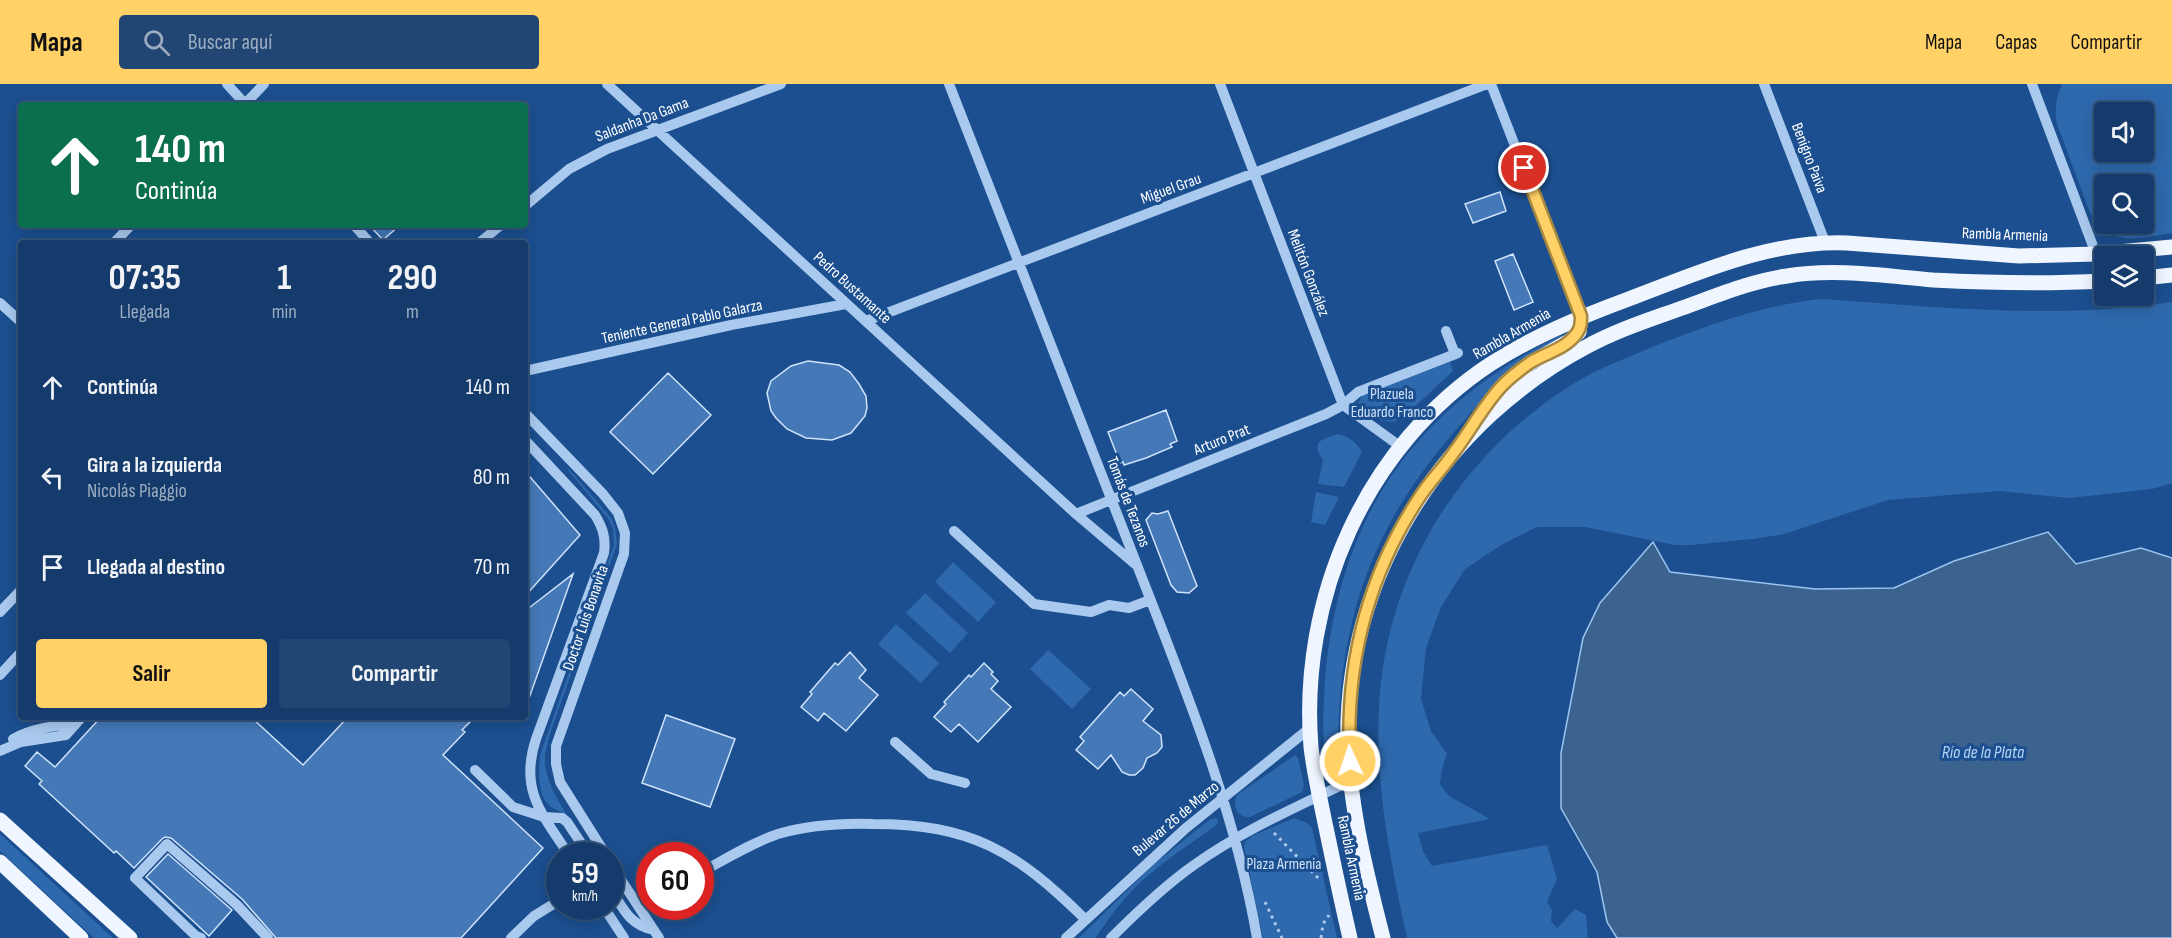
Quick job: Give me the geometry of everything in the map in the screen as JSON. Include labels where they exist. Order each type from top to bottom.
[{"type":"main road","name":"Rambla Armenia","points":[[1350,938],[1311,749],[1312,652],[1331,574],[1354,517],[1401,447],[1442,404],[1490,364],[1581,316],[1727,262],[1783,247],[1825,242],[2019,256],[2094,254]]},
{"type":"main road","name":"Rambla Armenia","points":[[2154,249],[2172,247]]},
{"type":"main road","name":"Rambla Armenia","points":[[1383,938],[1357,820],[1352,780],[1348,723],[1355,657],[1369,599],[1400,528],[1420,496],[1454,453],[1490,415],[1515,394],[1583,348],[1612,333],[1730,291],[1786,276],[1823,272],[1986,283],[2094,281]]},
{"type":"main road","points":[[2154,277],[2172,275]]},
{"type":"main road","points":[[1454,453],[1498,390],[1532,362],[1571,340],[1579,332],[1581,316]]},
{"type":"main road","points":[[0,820],[130,938]]},
{"type":"main road","points":[[0,862],[81,938]]},
{"type":"street","points":[[227,84],[242,102]]},
{"type":"street","points":[[248,102],[264,84]]},
{"type":"street","name":"Saldanha Da Gama","points":[[528,204],[586,158],[781,84]]},
{"type":"street","name":"Tomás de Tezanos","points":[[949,84],[1150,600],[1223,798],[1257,938]]},
{"type":"street","name":"Melitón González","points":[[1220,84],[1343,405]]},
{"type":"street","points":[[1489,84],[1581,316]]},
{"type":"street","name":"Miguel Grau","points":[[866,321],[1018,261],[1489,84]]},
{"type":"street","name":"Benigno Paiva","points":[[1764,84],[1825,242]]},
{"type":"street","points":[[2032,84],[2094,249]]},
{"type":"street","name":"Pedro Bustamante","points":[[610,85],[846,304],[1137,567]]},
{"type":"street","points":[[117,240],[128,228]]},
{"type":"street","points":[[357,228],[367,240]]},
{"type":"street","points":[[483,240],[497,228]]},
{"type":"street","points":[[0,303],[18,318]]},
{"type":"street","name":"Teniente General Pablo Galarza","points":[[528,370],[731,325],[846,304]]},
{"type":"street","name":"Rambla Armenia","points":[[1343,405],[1358,392],[1456,353],[1446,331]]},
{"type":"street","points":[[1343,405],[1401,447]]},
{"type":"street","name":"Arturo Prat","points":[[1111,500],[1326,414],[1343,405]]},
{"type":"street","name":"Doctor Luis Bonavita","points":[[528,415],[603,494],[618,513],[625,533],[624,554],[556,746],[560,782],[598,842]]},
{"type":"street","name":"Doctor Luis Bonavita","points":[[528,443],[595,515],[606,539],[604,553],[532,751],[530,777],[532,795],[560,842]]},
{"type":"street","points":[[1076,514],[1111,500]]},
{"type":"street","points":[[954,531],[1034,604],[1091,612],[1109,604],[1129,608],[1150,600]]},
{"type":"street","points":[[0,612],[18,593]]},
{"type":"street","points":[[0,675],[18,655]]},
{"type":"street","points":[[0,749],[21,742],[66,735],[79,721]]},
{"type":"street","name":"Bulevar 26 de Marzo","points":[[1066,938],[1084,919],[1179,835],[1310,728]]},
{"type":"street","points":[[895,742],[931,774],[965,783]]},
{"type":"street","points":[[476,770],[513,807],[544,817],[556,817],[567,822],[580,842]]},
{"type":"street","points":[[1111,938],[1167,886],[1233,839],[1352,780]]},
{"type":"street","points":[[714,866],[747,848],[788,832],[833,823],[904,824],[956,832],[1011,856],[1046,882],[1084,919]]},
{"type":"street","points":[[201,938],[196,936],[135,878],[166,844],[237,905],[268,938]]},
{"type":"street","points":[[624,884],[657,934]]},
{"type":"street","points":[[511,938],[534,916],[546,909]]},
{"type":"street","points":[[624,909],[632,921],[657,934]]},
{"type":"street","points":[[612,920],[624,938]]},
{"type":"path","points":[[1265,823],[1313,873],[1341,897],[1323,924],[1320,938]]},
{"type":"green space","points":[[2062,84],[2172,84],[2172,233],[2136,238],[2111,234],[2154,234],[2154,174],[2094,174],[2094,218],[2057,124],[2057,99]]},
{"type":"green space","points":[[1822,299],[1953,308],[2041,311],[2154,306],[2154,304],[2172,302],[2172,483],[2152,489],[2069,498],[1999,491],[1888,500],[1784,534],[1691,545],[1675,545],[1585,527],[1537,527],[1501,545],[1465,569],[1441,607],[1426,648],[1421,699],[1431,731],[1447,754],[1440,784],[1449,796],[1490,819],[1418,833],[1423,851],[1432,866],[1547,845],[1557,879],[1547,902],[1552,910],[1551,921],[1557,928],[1575,909],[1586,915],[1588,938],[1407,938],[1390,853],[1382,797],[1378,739],[1379,710],[1384,659],[1396,610],[1414,563],[1438,518],[1467,477],[1502,440],[1540,406],[1583,378],[1645,350],[1710,325],[1799,302]]},
{"type":"green space","points":[[1561,335],[1563,337],[1513,370],[1489,391],[1431,460],[1404,499],[1382,538],[1365,578],[1353,620],[1344,664],[1339,710],[1338,760],[1330,770],[1325,752],[1324,713],[1325,680],[1333,621],[1347,567],[1367,518],[1393,473],[1425,433],[1464,397],[1509,364]]},
{"type":"green space","name":"Plazuela Eduardo Franco","points":[[1450,362],[1453,371],[1405,416],[1394,422],[1380,420],[1358,403],[1362,395]]},
{"type":"green space","points":[[1338,434],[1352,440],[1362,452],[1344,487],[1318,484],[1323,460],[1317,449],[1319,442]]},
{"type":"green space","points":[[569,469],[612,519],[617,544],[551,731],[546,752],[547,776],[568,817],[552,807],[542,795],[540,755],[614,545],[613,529],[609,520]]},
{"type":"green space","points":[[1316,492],[1339,497],[1325,525],[1311,522]]},
{"type":"green space","points":[[953,562],[996,602],[978,622],[935,582]]},
{"type":"green space","points":[[925,593],[968,633],[950,653],[906,613]]},
{"type":"green space","points":[[896,624],[939,663],[921,683],[878,644]]},
{"type":"green space","points":[[1048,650],[1091,689],[1072,709],[1030,669]]},
{"type":"green space","points":[[1295,755],[1298,758],[1304,785],[1302,792],[1250,817],[1242,816],[1235,807],[1237,795]]},
{"type":"green space","points":[[1217,818],[1216,825],[1139,884],[1095,938],[1079,938],[1153,865],[1204,824]]},
{"type":"green space","name":"Plaza Armenia","points":[[1294,818],[1307,823],[1312,828],[1337,938],[1263,938],[1244,846],[1252,836]]},
{"type":"green space","points":[[0,834],[113,938],[94,938],[0,851]]},
{"type":"water","name":"Río de la Plata","points":[[2048,532],[2076,564],[2141,548],[2172,558],[2172,938],[1617,938],[1607,922],[1597,872],[1561,808],[1561,753],[1583,638],[1600,603],[1653,542],[1670,572],[1815,589],[1894,588],[1954,561]]},
{"type":"building","points":[[1500,192],[1506,211],[1473,223],[1465,204]]},
{"type":"building","points":[[372,228],[397,228],[383,240]]},
{"type":"building","points":[[1513,254],[1533,302],[1514,310],[1495,261]]},
{"type":"building","points":[[808,361],[839,365],[850,372],[859,384],[866,396],[867,408],[865,416],[851,433],[832,440],[806,438],[787,429],[771,411],[767,393],[771,381],[791,366]]},
{"type":"building","points":[[668,373],[711,415],[653,474],[610,432]]},
{"type":"building","points":[[1166,410],[1177,441],[1170,444],[1172,447],[1124,465],[1123,462],[1120,463],[1108,432]]},
{"type":"building","points":[[528,474],[580,535],[528,593]]},
{"type":"building","points":[[1168,511],[1197,586],[1189,593],[1177,592],[1171,585],[1146,520],[1152,513]]},
{"type":"building","points":[[573,574],[528,701],[528,609]]},
{"type":"building","points":[[850,652],[866,670],[859,678],[878,695],[846,731],[824,713],[818,721],[801,707],[812,694],[810,692],[835,663],[838,665]]},
{"type":"building","points":[[984,663],[998,681],[991,689],[1011,707],[978,742],[959,724],[951,732],[934,717],[946,704],[944,702],[969,675],[971,677]]},
{"type":"building","points":[[1131,689],[1153,709],[1143,721],[1161,735],[1162,747],[1157,753],[1147,758],[1143,768],[1135,775],[1122,772],[1111,755],[1098,769],[1076,750],[1084,741],[1080,737],[1120,692],[1124,696]]},
{"type":"building","points":[[666,715],[735,739],[710,807],[642,783]]},
{"type":"building","points":[[98,720],[254,720],[303,765],[345,720],[472,720],[462,730],[465,732],[443,755],[543,848],[461,938],[276,938],[242,899],[171,838],[162,839],[134,868],[116,851],[114,853],[39,784],[42,781],[25,766],[37,752],[55,767]]},
{"type":"building","points":[[168,854],[232,910],[209,936],[146,877]]},
{"type":"route","points":[[1350,761],[1348,723],[1351,684],[1361,626],[1381,567],[1400,528],[1420,496],[1454,453],[1498,390],[1532,362],[1571,340],[1579,332],[1581,316],[1524,168]]}]
